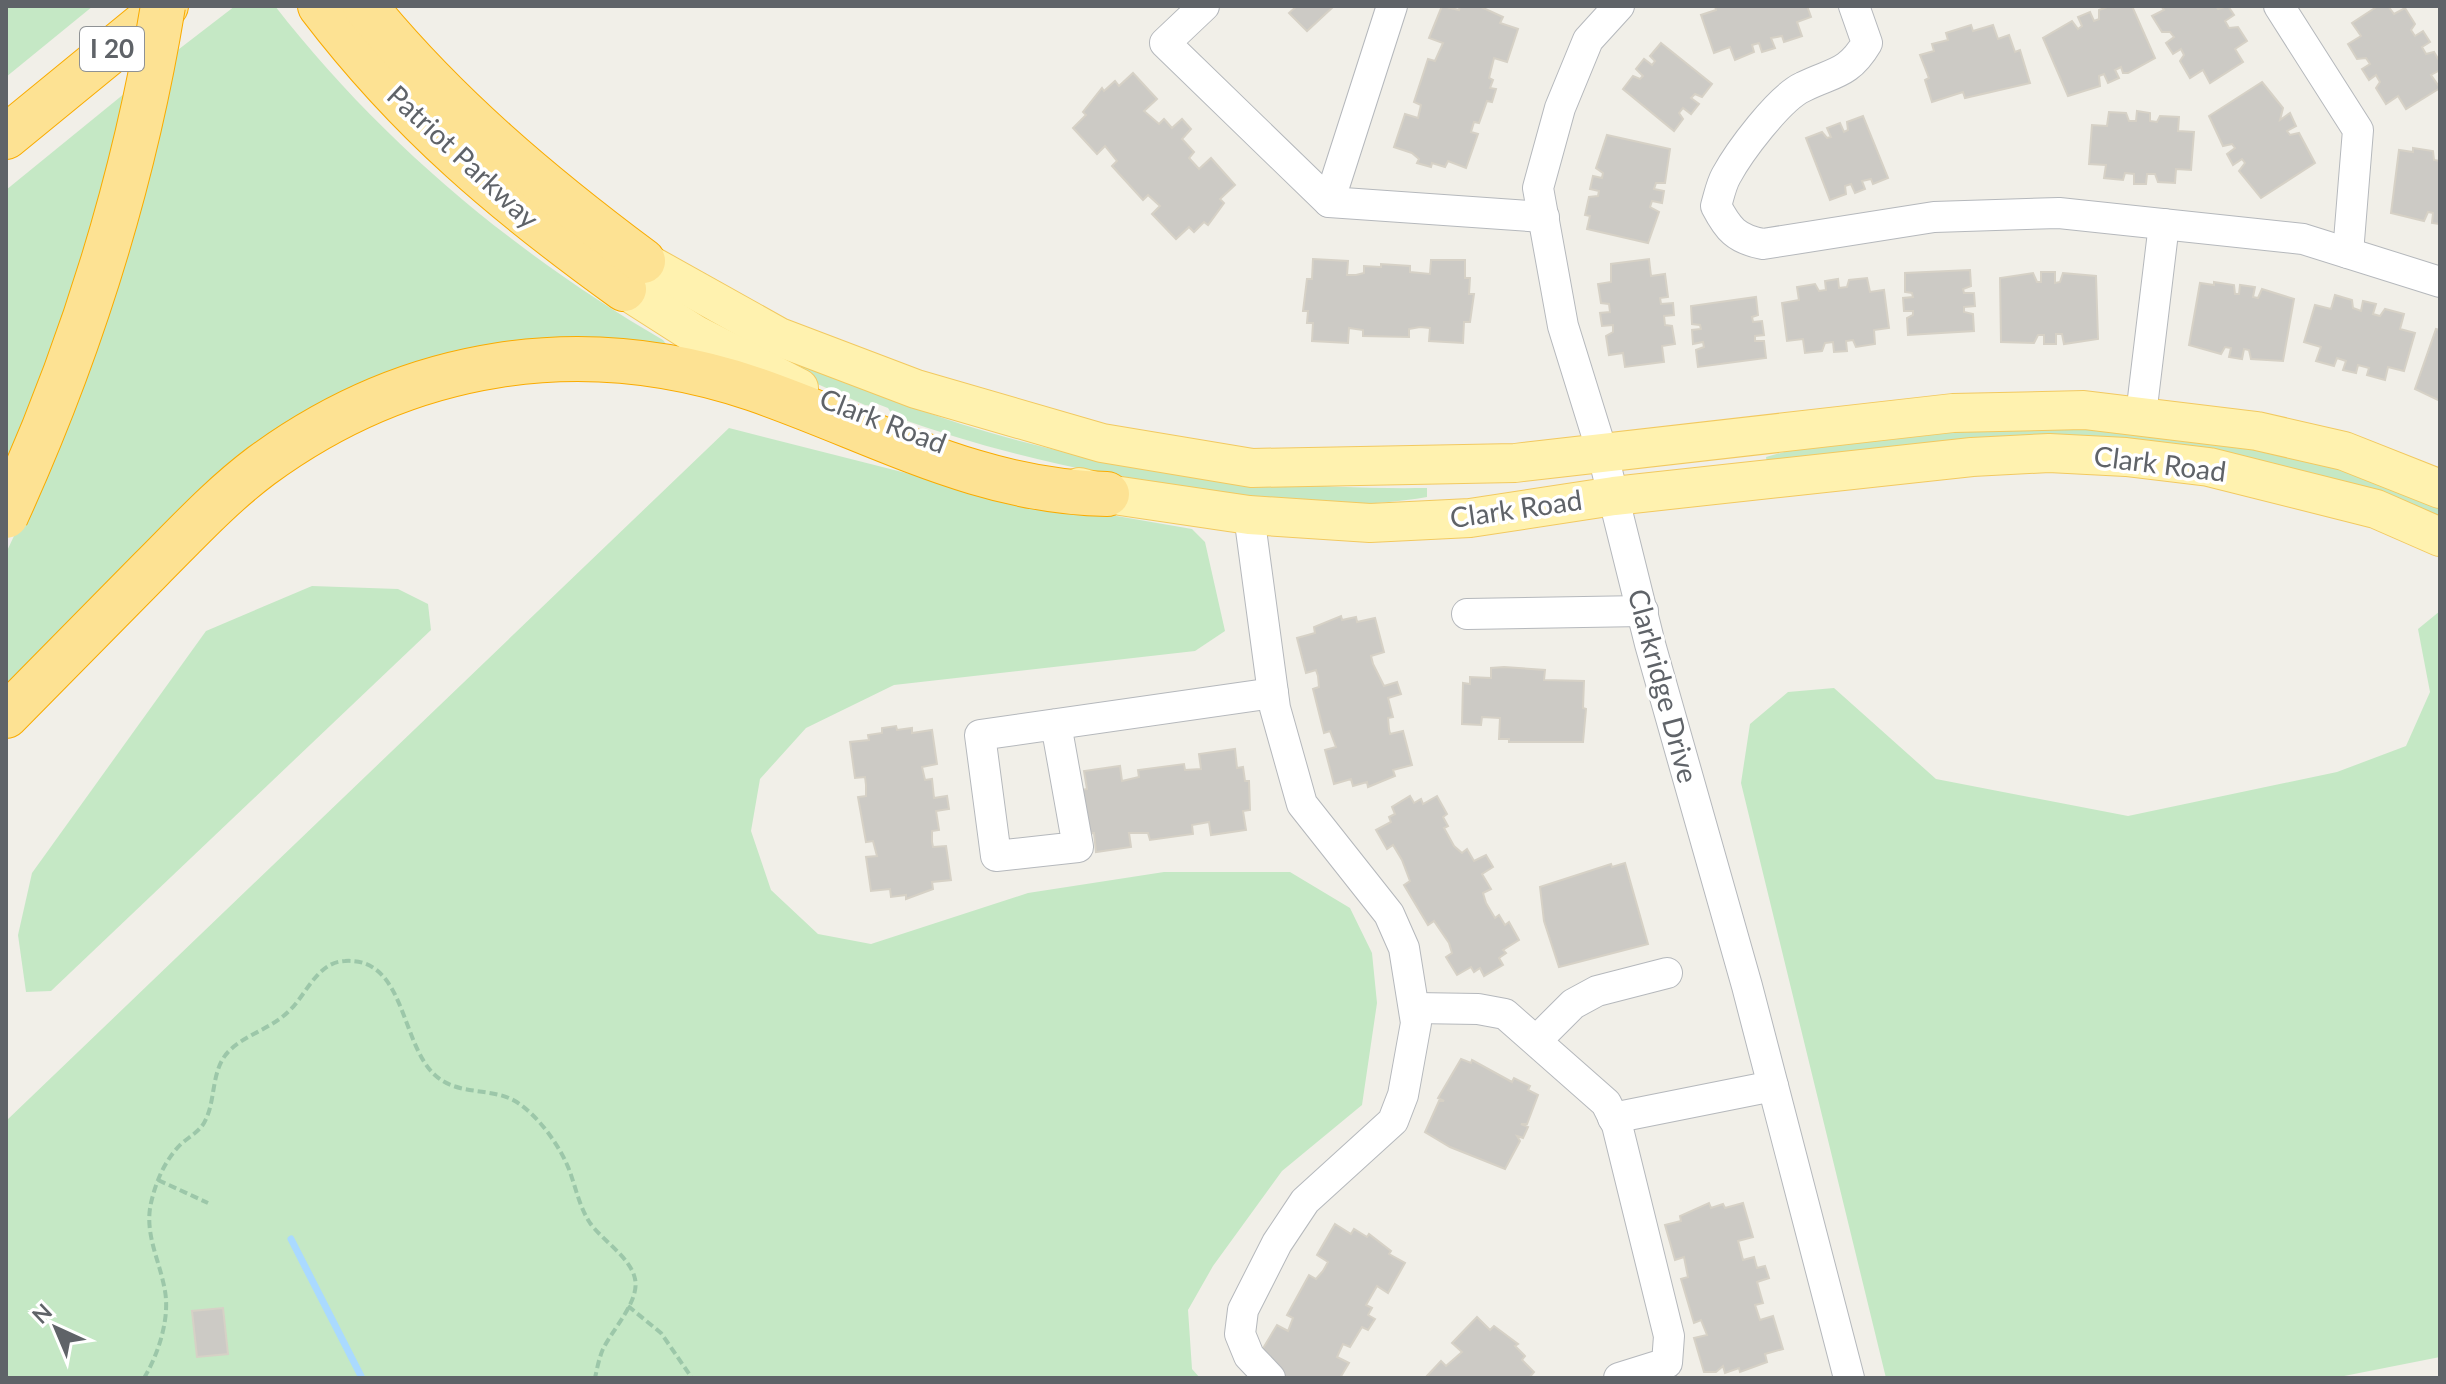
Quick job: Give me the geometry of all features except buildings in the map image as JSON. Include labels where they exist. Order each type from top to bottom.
[{"type":"highway","name":"I 20","points":[[6,137],[164,6]]},
{"type":"highway","points":[[6,516],[53,407],[110,241],[138,130],[164,6]]},
{"type":"highway","name":"Patriot Parkway","points":[[320,6],[359,57],[470,172],[543,231],[634,275]]},
{"type":"highway","name":"Patriot Parkway","points":[[365,6],[429,79],[485,135],[565,203],[634,275]]},
{"type":"highway","points":[[6,716],[217,503],[260,467],[338,417],[400,390],[473,369],[563,359],[642,361],[695,370],[879,440],[1010,483],[1063,494],[1107,494]]},
{"type":"main road","name":"Clark Road","points":[[634,275],[712,302],[779,337],[823,355],[986,411],[1102,443],[1252,468],[1314,470],[1515,463],[1953,413],[2084,410],[2257,431],[2344,451],[2440,489]]},
{"type":"main road","name":"Clark Road","points":[[634,275],[696,335],[781,381],[830,402],[1000,465],[1107,494],[1249,515],[1370,523],[1455,519],[1614,496],[1972,457],[2049,453],[2095,455],[2223,470],[2376,509],[2440,537]]},
{"type":"street","points":[[1204,6],[1165,43],[1329,202],[1544,217]]},
{"type":"street","points":[[1329,202],[1392,6]]},
{"type":"street","name":"Clarkridge Drive","points":[[1619,6],[1588,40],[1560,108],[1538,188],[1563,326],[1603,455],[1849,1378]]},
{"type":"street","points":[[2279,6],[2358,130],[2348,253]]},
{"type":"street","points":[[1856,8],[1867,43],[1856,62],[1831,78],[1801,87],[1770,115],[1725,177],[1716,206],[1729,230],[1745,241],[1763,244],[1934,217],[2059,213],[2303,239],[2440,282]]},
{"type":"street","points":[[2141,415],[2164,224]]},
{"type":"street","points":[[1249,515],[1273,693],[1302,804],[1389,914],[1404,948],[1416,1023],[1393,1121],[1305,1201],[1277,1243],[1243,1310],[1240,1334],[1249,1356],[1270,1378]]},
{"type":"street","points":[[1467,614],[1643,611]]},
{"type":"street","points":[[1056,724],[1078,847],[996,856],[980,735],[1056,724],[1273,693]]},
{"type":"street","points":[[1537,1040],[1573,1004],[1597,991],[1667,973]]},
{"type":"street","points":[[1415,1008],[1478,1009],[1505,1014],[1606,1103],[1613,1118],[1669,1336],[1667,1363],[1619,1378]]},
{"type":"street","points":[[1613,1118],[1773,1086]]},
{"type":"path","points":[[144,1378],[165,1319],[166,1293],[149,1222],[158,1180],[175,1150],[202,1126],[213,1102],[221,1061],[230,1050],[279,1020],[330,963],[347,960],[366,963],[381,972],[391,985],[416,1049],[435,1075],[463,1090],[500,1095],[516,1102],[540,1125],[569,1168],[589,1221],[633,1272],[636,1287],[602,1350],[595,1378]]},
{"type":"path","points":[[158,1180],[208,1203]]},
{"type":"path","points":[[628,1306],[661,1333],[692,1378]]},
{"type":"green space","points":[[6,6],[93,6],[6,77]]},
{"type":"green space","points":[[235,6],[275,6],[359,103],[453,191],[555,271],[663,340],[669,348],[362,391],[6,699],[6,553],[21,521],[170,56]]},
{"type":"green space","points":[[130,89],[88,254],[6,476],[6,190]]},
{"type":"green space","points":[[804,361],[941,417],[1075,454],[1250,481],[1427,488],[1427,497],[1367,503],[1308,503],[1220,493],[1076,468],[966,440],[893,416],[888,408],[875,403],[873,406],[865,405],[797,375]]},
{"type":"green space","points":[[729,428],[989,494],[1192,529],[1205,542],[1225,631],[1195,651],[894,685],[806,728],[760,779],[751,831],[771,890],[818,934],[871,944],[1028,893],[1164,872],[1290,872],[1350,908],[1372,953],[1377,1003],[1362,1105],[1282,1171],[1213,1266],[1188,1310],[1192,1369],[1200,1378],[6,1378],[6,1121]]},
{"type":"green space","points":[[1996,428],[2136,428],[2307,457],[2440,501],[2440,517],[2365,489],[2269,463],[1767,464],[1766,457],[1811,446],[1903,433]]},
{"type":"green space","points":[[312,586],[398,589],[428,604],[431,630],[51,991],[26,992],[18,935],[32,873],[206,631]]},
{"type":"green space","points":[[2440,611],[2440,1357],[2334,1378],[1886,1378],[1741,783],[1750,724],[1788,692],[1834,688],[1936,779],[2128,816],[2337,772],[2406,746],[2430,692],[2418,629]]},
{"type":"waterway","points":[[291,1239],[362,1378]]}]
